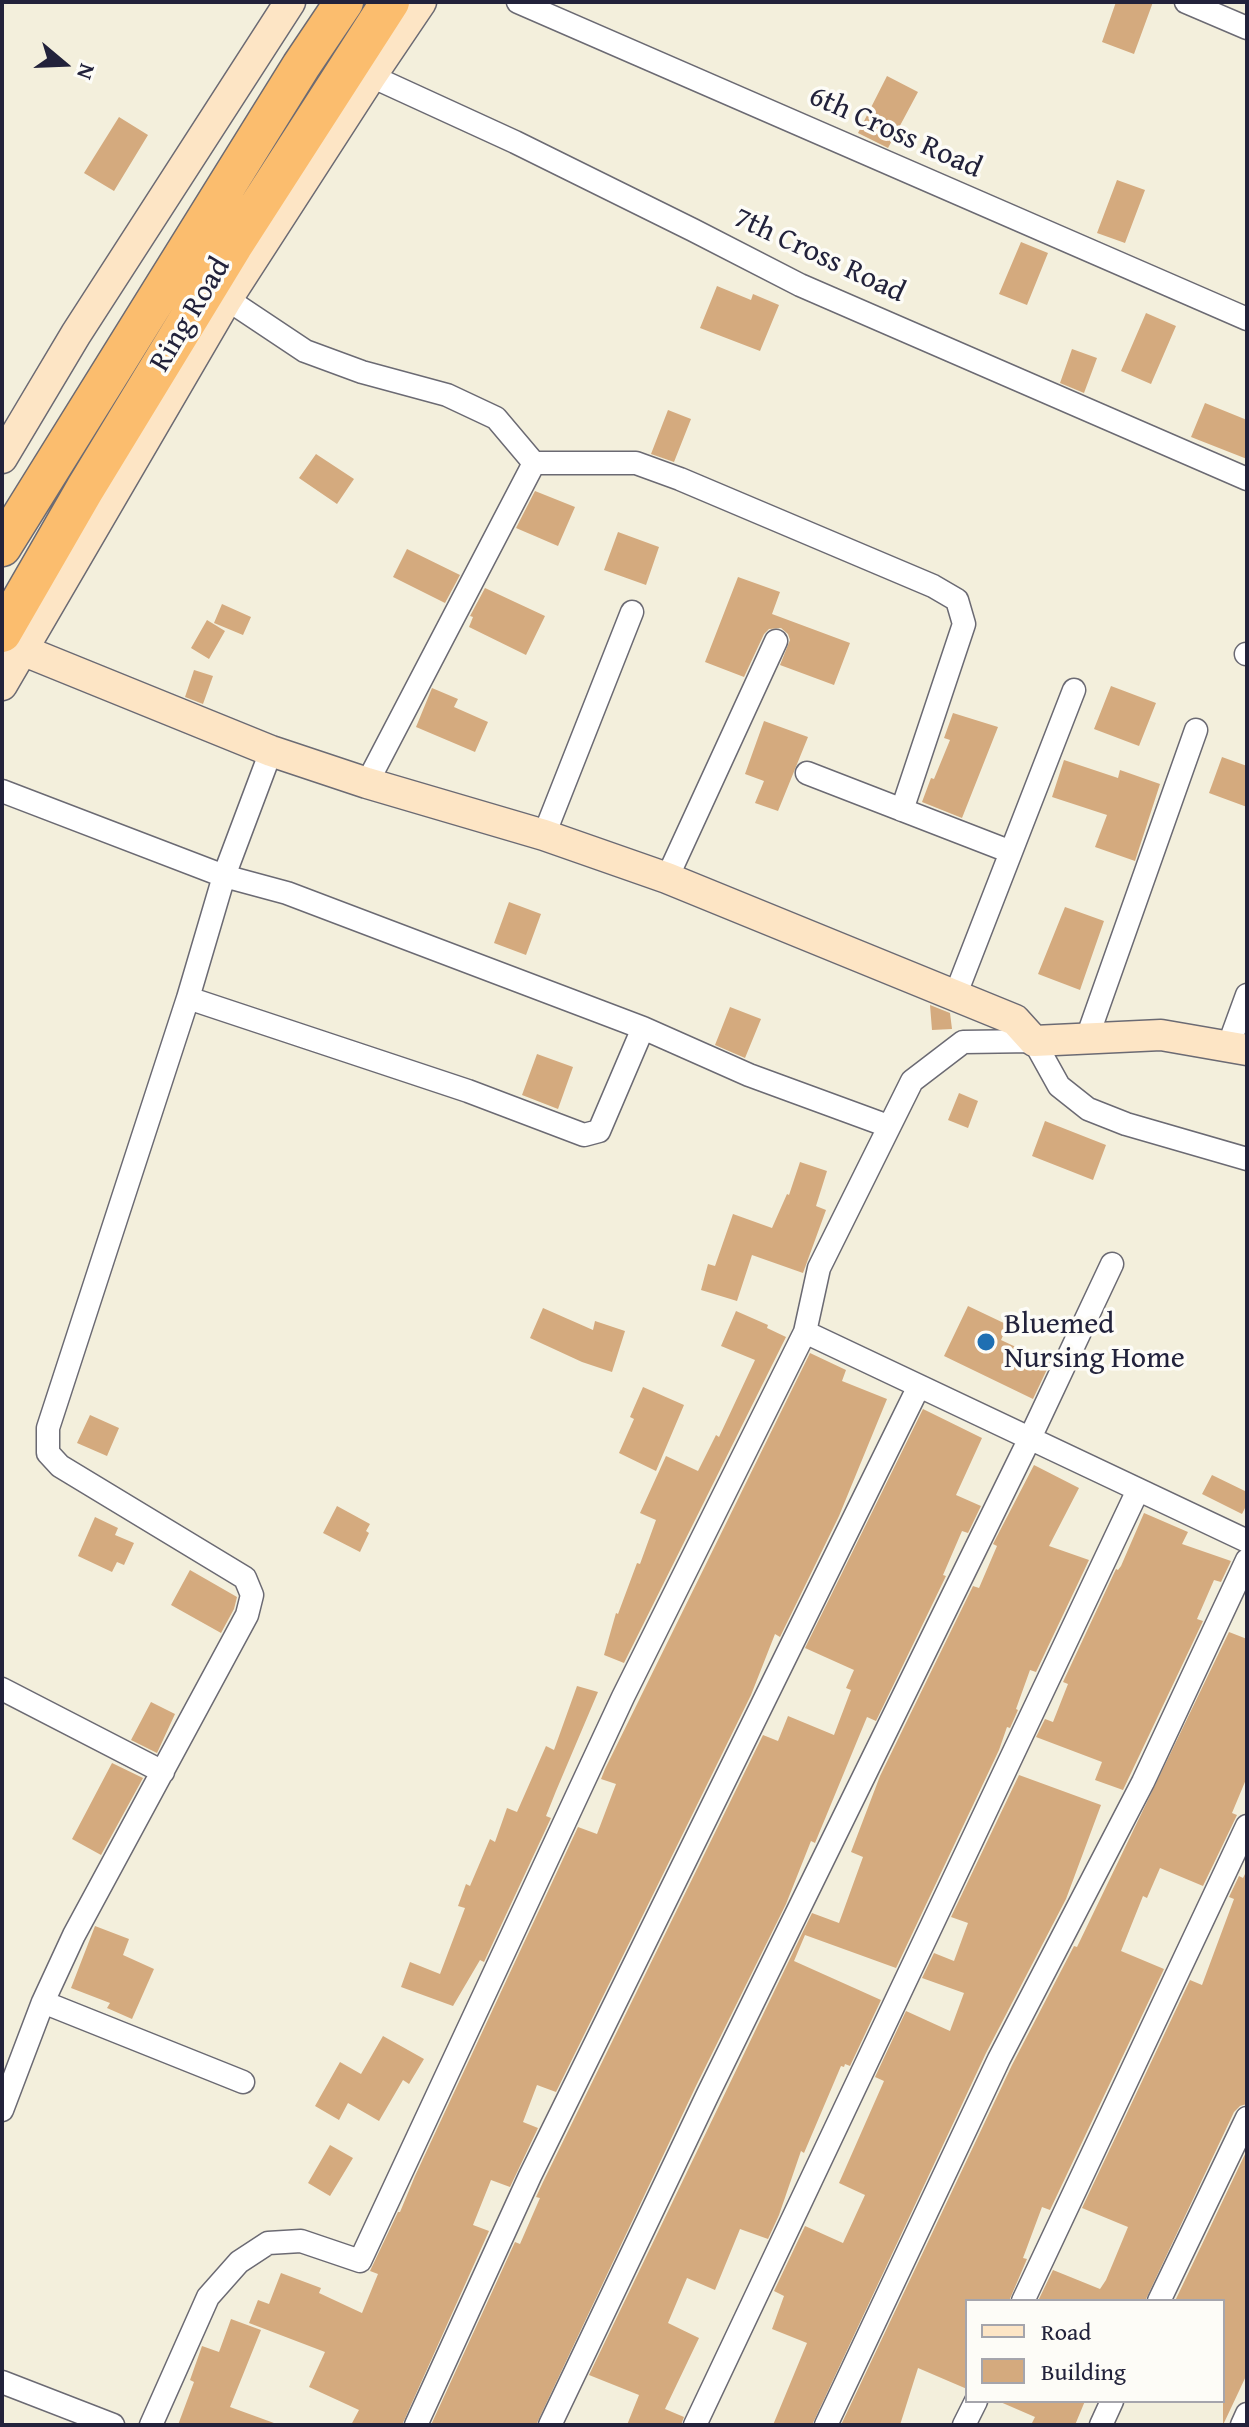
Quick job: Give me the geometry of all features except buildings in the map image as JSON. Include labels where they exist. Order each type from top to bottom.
[{"type":"highway","name":"Ring Road","points":[[2,547],[247,151],[344,2]]},
{"type":"highway","name":"Ring Road","points":[[12,642],[85,489],[279,174],[390,2]]},
{"type":"highway","points":[[247,151],[279,174]]},
{"type":"street","points":[[2,458],[76,334],[290,2]]},
{"type":"street","points":[[2,685],[12,642],[227,299],[421,2]]},
{"type":"street","name":"6th Cross Road","points":[[518,2],[1247,319]]},
{"type":"street","points":[[1186,2],[1247,28]]},
{"type":"street","name":"7th Cross Road","points":[[371,76],[529,149],[800,285],[1247,479]]},
{"type":"street","points":[[227,299],[305,351],[362,372],[447,395],[496,418],[534,463],[636,463],[891,568],[957,600],[964,624],[902,810]]},
{"type":"street","points":[[367,783],[534,463]]},
{"type":"street","points":[[544,835],[632,612]]},
{"type":"street","points":[[667,878],[776,641]]},
{"type":"street","points":[[12,642],[271,751],[544,835],[667,878],[1015,1020],[1034,1041],[1059,1086],[1088,1109],[1126,1124],[1247,1159]]},
{"type":"street","points":[[955,996],[1074,690]]},
{"type":"street","points":[[1087,1038],[1196,730]]},
{"type":"street","points":[[2,2110],[43,2002],[74,1935],[247,1615],[252,1595],[245,1578],[60,1466],[48,1453],[48,1428],[188,998],[224,876],[271,751]]},
{"type":"street","points":[[807,773],[1011,852]]},
{"type":"street","points":[[2,791],[224,876],[287,893],[643,1028],[749,1075],[888,1126]]},
{"type":"street","points":[[151,2425],[208,2297],[239,2262],[268,2243],[301,2241],[360,2261],[623,1697],[805,1332],[819,1268],[912,1081],[963,1042],[1161,1035],[1238,1048],[1247,995]]},
{"type":"street","points":[[188,998],[468,1091],[584,1135],[599,1131],[643,1028]]},
{"type":"street","points":[[550,2425],[1112,1264]]},
{"type":"street","points":[[805,1332],[1247,1541]]},
{"type":"street","points":[[416,2425],[530,2176],[919,1386]]},
{"type":"street","points":[[695,2425],[1138,1490]]},
{"type":"street","points":[[826,2425],[999,2059],[1143,1782],[1247,1560]]},
{"type":"street","points":[[2,1689],[163,1772]]},
{"type":"street","points":[[1024,2299],[1247,1826]]},
{"type":"street","points":[[43,2002],[243,2082]]},
{"type":"street","points":[[1160,2299],[1247,2118]]},
{"type":"street","points":[[2,2382],[113,2425]]},
{"type":"street","points":[[964,2425],[975,2403]]},
{"type":"street","points":[[1101,2425],[1111,2403]]},
{"type":"street","points":[[1242,2425],[1247,2414]]},
{"type":"place","name":"Bluemed Nursing Home","points":[[986,1342]]}]
